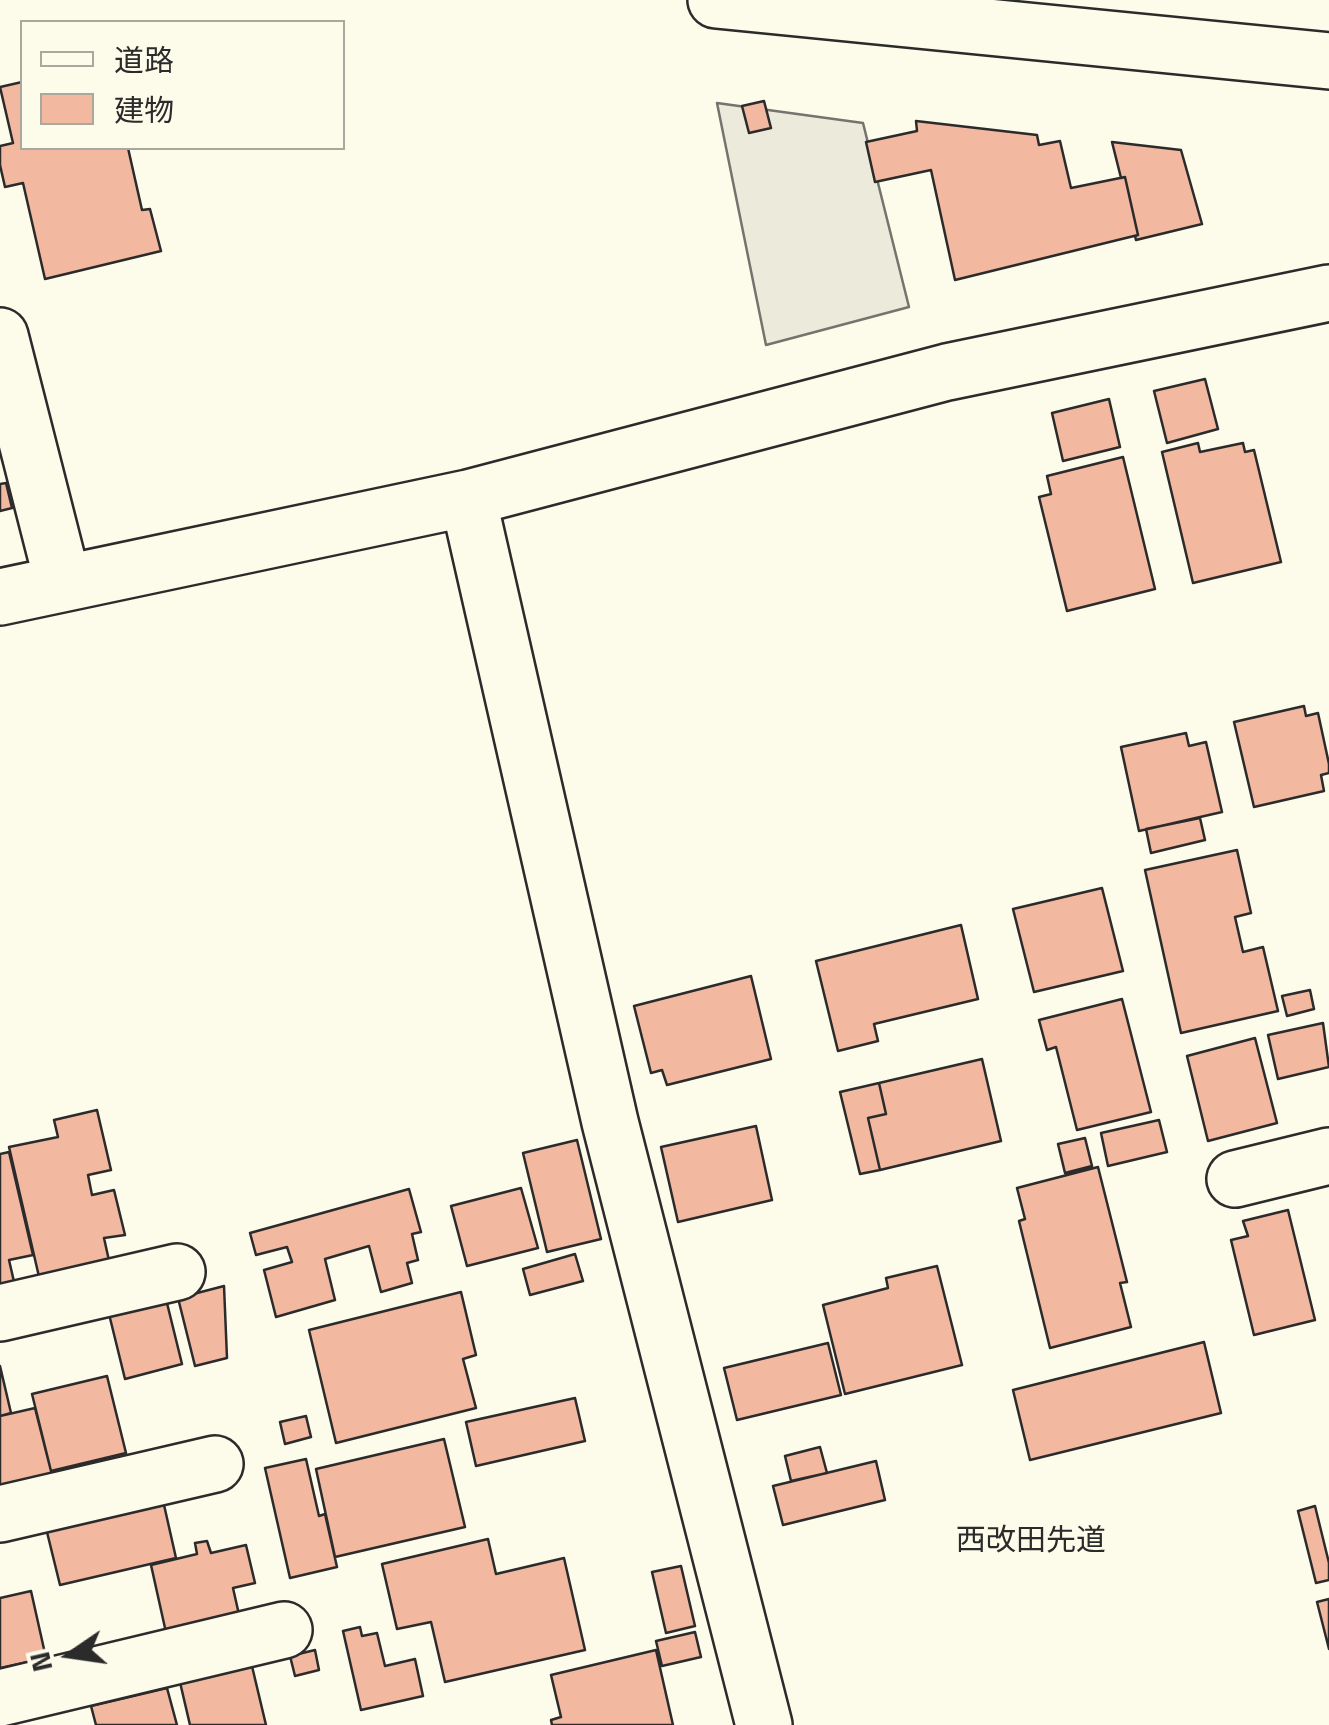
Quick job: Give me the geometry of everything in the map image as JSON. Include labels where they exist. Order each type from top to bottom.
[{"type":"street","points":[[716,0],[1329,61]]},
{"type":"street","points":[[0,596],[468,498],[947,372],[1329,293]]},
{"type":"street","points":[[0,336],[62,582]]},
{"type":"street","points":[[468,498],[610,1122],[764,1725]]},
{"type":"street","points":[[1235,1180],[1329,1156]]},
{"type":"street","points":[[0,1314],[178,1272]]},
{"type":"street","points":[[0,1514],[215,1464]]},
{"type":"street","points":[[0,1698],[284,1630]]},
{"type":"shaded area","points":[[717,103],[863,123],[909,307],[766,345]]},
{"type":"building","points":[[20,82],[20,150],[128,150],[142,210],[150,209],[161,251],[45,279],[23,183],[5,187],[0,146],[13,143],[0,87]]},
{"type":"building","points":[[764,101],[771,128],[749,133],[742,106]]},
{"type":"building","points":[[916,121],[1037,135],[1039,145],[1060,141],[1071,188],[1125,177],[1138,235],[955,280],[931,170],[875,182],[866,142],[917,131]]},
{"type":"building","points":[[1112,142],[1181,150],[1202,224],[1136,240],[1125,177],[1121,178]]},
{"type":"building","points":[[1205,379],[1218,429],[1167,443],[1154,391]]},
{"type":"building","points":[[1109,399],[1120,447],[1063,461],[1052,413]]},
{"type":"building","points":[[1198,443],[1200,452],[1243,443],[1245,452],[1254,450],[1281,562],[1193,583],[1162,452]]},
{"type":"building","points":[[1123,457],[1155,589],[1067,611],[1039,497],[1051,494],[1047,476]]},
{"type":"building","points":[[6,483],[12,508],[0,511],[0,484]]},
{"type":"building","points":[[1304,706],[1306,716],[1318,713],[1329,764],[1329,773],[1321,775],[1324,791],[1254,807],[1234,722]]},
{"type":"building","points":[[1186,733],[1189,746],[1206,742],[1222,812],[1139,831],[1121,747]]},
{"type":"building","points":[[1200,818],[1205,840],[1151,853],[1146,829]]},
{"type":"building","points":[[1237,850],[1251,913],[1235,917],[1243,952],[1263,947],[1278,1011],[1181,1033],[1145,870]]},
{"type":"building","points":[[1102,888],[1123,971],[1034,992],[1013,909]]},
{"type":"building","points":[[961,925],[978,999],[874,1024],[878,1041],[838,1051],[816,961]]},
{"type":"building","points":[[751,976],[771,1059],[667,1085],[662,1070],[651,1073],[634,1006]]},
{"type":"building","points":[[1310,990],[1314,1009],[1287,1016],[1282,996]]},
{"type":"building","points":[[1122,999],[1151,1112],[1077,1130],[1056,1047],[1047,1050],[1039,1020]]},
{"type":"building","points":[[1323,1023],[1329,1067],[1278,1079],[1268,1035]]},
{"type":"building","points":[[1255,1038],[1277,1123],[1208,1141],[1187,1056]]},
{"type":"building","points":[[982,1059],[1001,1141],[880,1170],[868,1118],[886,1114],[879,1083]]},
{"type":"building","points":[[879,1083],[886,1114],[868,1118],[880,1170],[860,1174],[840,1092]]},
{"type":"building","points":[[97,1110],[111,1170],[88,1175],[92,1195],[114,1190],[125,1235],[104,1238],[110,1265],[40,1281],[9,1147],[58,1137],[54,1120]]},
{"type":"building","points":[[1159,1120],[1167,1152],[1108,1166],[1101,1133]]},
{"type":"building","points":[[756,1126],[772,1200],[678,1222],[661,1147]]},
{"type":"building","points":[[1085,1138],[1092,1166],[1065,1173],[1058,1144]]},
{"type":"building","points":[[577,1140],[601,1239],[547,1252],[523,1153]]},
{"type":"building","points":[[9,1152],[33,1255],[9,1260],[15,1286],[0,1290],[0,1154]]},
{"type":"building","points":[[1098,1167],[1127,1282],[1120,1283],[1131,1327],[1050,1348],[1019,1221],[1025,1219],[1017,1188]]},
{"type":"building","points":[[521,1188],[538,1248],[467,1266],[451,1206]]},
{"type":"building","points":[[409,1189],[421,1232],[412,1234],[418,1260],[407,1263],[412,1283],[381,1292],[369,1246],[325,1259],[335,1300],[276,1317],[264,1270],[292,1262],[287,1247],[256,1255],[250,1233]]},
{"type":"building","points":[[1288,1210],[1315,1320],[1254,1335],[1231,1240],[1248,1236],[1243,1221]]},
{"type":"building","points":[[575,1254],[583,1281],[530,1295],[523,1269]]},
{"type":"building","points":[[937,1266],[962,1365],[845,1394],[823,1305],[888,1288],[886,1278]]},
{"type":"building","points":[[224,1286],[227,1358],[195,1366],[178,1298]]},
{"type":"building","points":[[461,1292],[476,1355],[463,1359],[476,1408],[336,1443],[309,1330]]},
{"type":"building","points":[[166,1299],[182,1364],[125,1379],[109,1314]]},
{"type":"building","points":[[1204,1342],[1221,1413],[1030,1460],[1013,1390]]},
{"type":"building","points":[[828,1343],[841,1395],[737,1420],[724,1368]]},
{"type":"building","points":[[0,1366],[11,1413],[0,1416]]},
{"type":"building","points":[[107,1376],[126,1453],[51,1471],[32,1394]]},
{"type":"building","points":[[575,1398],[585,1441],[476,1466],[466,1422]]},
{"type":"building","points":[[35,1408],[53,1479],[0,1492],[0,1416]]},
{"type":"building","points":[[306,1416],[311,1437],[285,1444],[280,1422]]},
{"type":"building","points":[[444,1439],[465,1527],[335,1557],[316,1469]]},
{"type":"building","points":[[820,1447],[827,1473],[791,1481],[785,1456]]},
{"type":"building","points":[[306,1459],[319,1516],[325,1514],[337,1567],[290,1578],[265,1468]]},
{"type":"building","points":[[876,1461],[885,1500],[783,1525],[773,1486]]},
{"type":"building","points":[[162,1496],[176,1558],[60,1585],[45,1524]]},
{"type":"building","points":[[1315,1506],[1329,1563],[1329,1580],[1316,1583],[1298,1511]]},
{"type":"building","points":[[488,1539],[496,1574],[564,1558],[585,1650],[445,1682],[431,1622],[397,1629],[382,1564]]},
{"type":"building","points":[[207,1541],[211,1553],[246,1545],[255,1583],[233,1588],[240,1619],[167,1637],[151,1565],[197,1554],[195,1543]]},
{"type":"building","points":[[681,1566],[695,1626],[666,1633],[652,1572]]},
{"type":"building","points":[[31,1591],[46,1658],[0,1668],[0,1598]]},
{"type":"building","points":[[1329,1599],[1329,1649],[1317,1602]]},
{"type":"building","points":[[360,1627],[362,1636],[377,1633],[385,1666],[415,1659],[423,1696],[361,1710],[343,1631]]},
{"type":"building","points":[[695,1632],[701,1657],[662,1666],[656,1641]]},
{"type":"building","points":[[315,1650],[319,1670],[295,1676],[290,1656]]},
{"type":"building","points":[[656,1650],[673,1725],[552,1725],[551,1720],[561,1717],[551,1675]]},
{"type":"building","points":[[251,1662],[266,1725],[190,1725],[179,1678]]},
{"type":"building","points":[[167,1688],[177,1725],[96,1725],[91,1706]]},
{"type":"district","name":"西改田先道","points":[[1031,1543]]}]
